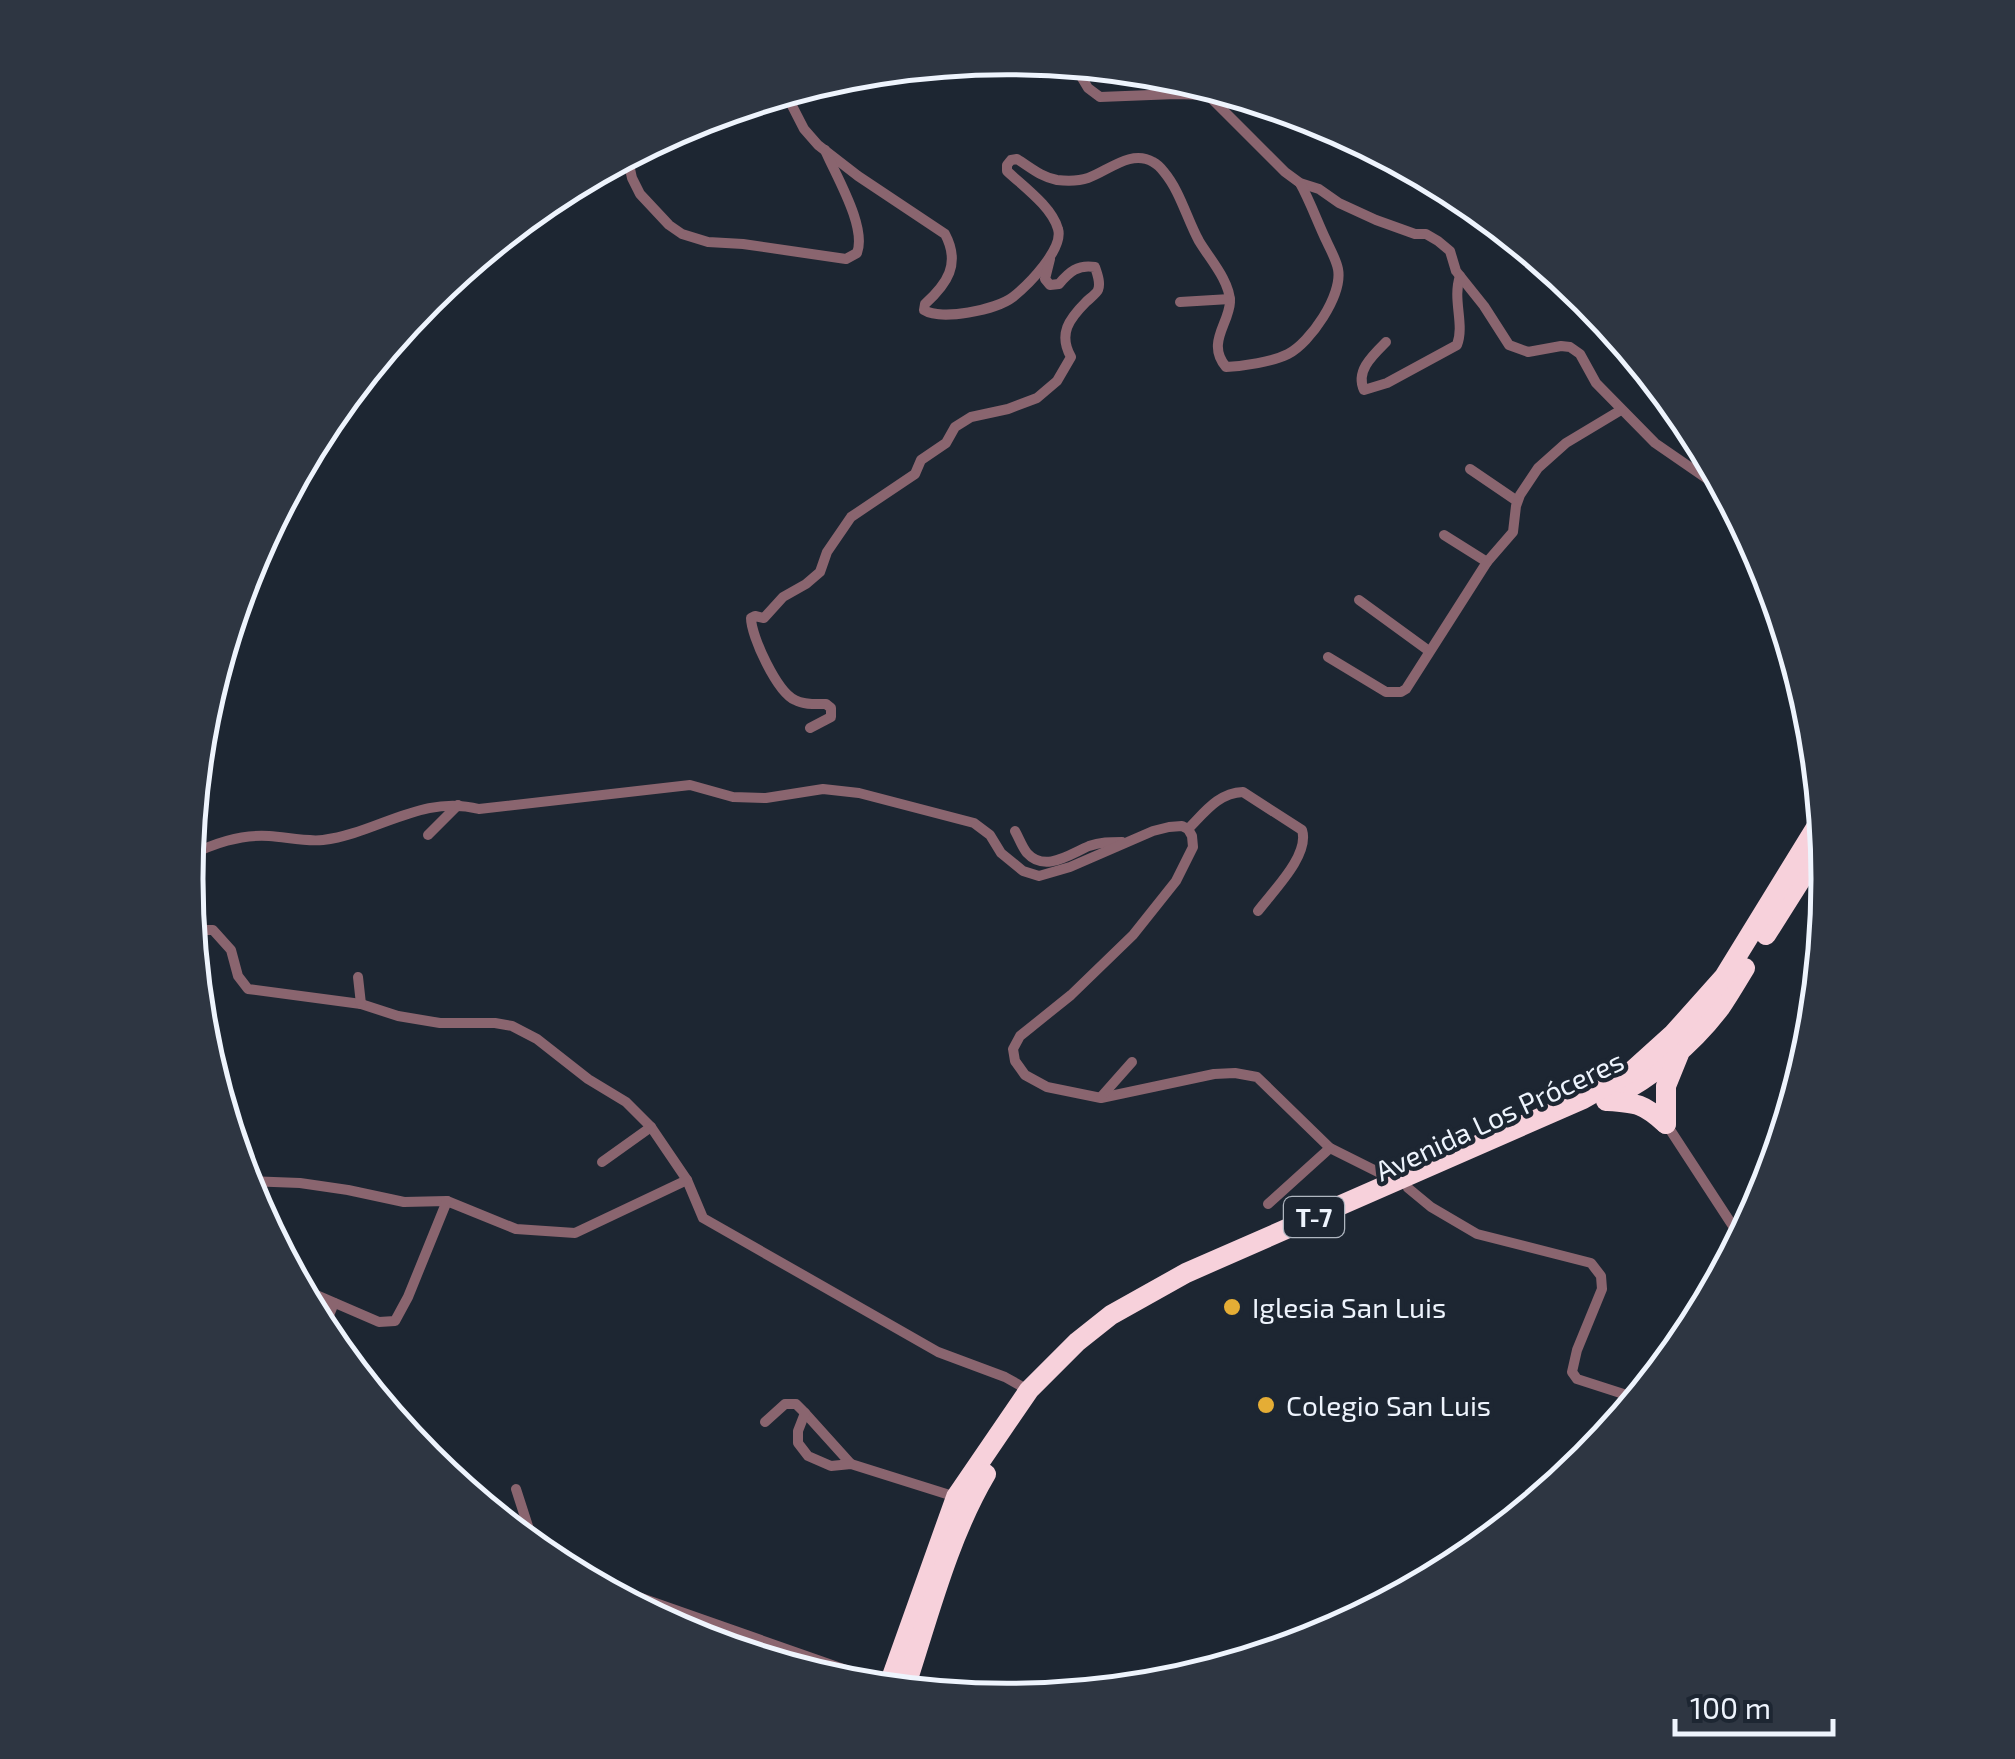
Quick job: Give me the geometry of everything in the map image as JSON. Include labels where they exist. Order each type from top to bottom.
[{"type":"highway","name":"Avenida Los Próceres","points":[[897,1676],[956,1497],[1029,1390],[1077,1342],[1111,1315],[1186,1273],[1606,1102],[1636,1077],[1724,977],[1810,837]]},
{"type":"highway","name":"Avenida Los Próceres","points":[[898,1676],[969,1504],[1006,1439],[1036,1397],[1089,1346],[1156,1300],[1636,1077],[1681,1050],[1719,1009],[1811,863]]},
{"type":"highway","name":"T-7","points":[[1666,1124],[1666,1086],[1681,1050]]},
{"type":"highway","points":[[1606,1102],[1641,1104],[1666,1124]]},
{"type":"street","points":[[1083,79],[1100,97],[1182,94]]},
{"type":"street","points":[[1215,102],[1285,172],[1300,182],[1376,220],[1438,240],[1450,251],[1454,268],[1509,344],[1528,352],[1562,346],[1580,354],[1596,383],[1621,410],[1655,443],[1704,477]]},
{"type":"street","points":[[792,104],[812,139],[858,176],[945,234],[950,246],[950,272],[939,292],[924,304],[927,313],[960,314],[1011,299],[1050,259]]},
{"type":"street","points":[[630,170],[640,194],[682,234],[708,242],[846,259],[856,253],[860,235],[825,148]]},
{"type":"street","points":[[810,728],[828,719],[831,708],[794,700],[782,690],[760,652],[751,618],[764,618],[783,597],[820,572],[827,552],[851,517],[916,474],[921,460],[946,443],[956,427],[971,417],[1032,401],[1057,381],[1071,358],[1064,338],[1067,326],[1096,293],[1096,266],[1077,268],[1059,284],[1050,284],[1045,278],[1060,235],[1057,225],[1008,172],[1007,165],[1016,159],[1045,176],[1073,180],[1124,160],[1140,158],[1164,172],[1230,298],[1219,340],[1220,360],[1226,367],[1290,354],[1332,304],[1338,268],[1300,182]]},
{"type":"street","points":[[1386,342],[1362,373],[1360,382],[1364,390],[1396,378],[1457,344],[1460,276]]},
{"type":"street","points":[[1180,302],[1230,298]]},
{"type":"street","points":[[1328,656],[1386,692],[1406,689],[1487,562],[1513,532],[1518,501],[1538,468],[1566,443],[1621,410]]},
{"type":"street","points":[[1470,469],[1518,501]]},
{"type":"street","points":[[1444,535],[1487,562]]},
{"type":"street","points":[[1359,600],[1430,651]]},
{"type":"street","points":[[204,848],[216,842],[263,835],[321,840],[368,829],[434,806],[500,808],[690,785],[734,797],[766,798],[823,789],[859,793],[974,824],[990,835],[1001,852],[1023,871],[1039,876],[1169,827],[1182,826],[1192,836],[1192,848],[1176,880],[1134,935],[1071,996],[1020,1036],[1013,1049],[1015,1061],[1025,1076],[1047,1087],[1101,1098],[1214,1074],[1257,1077],[1330,1148],[1381,1172],[1477,1234],[1591,1263],[1600,1276],[1602,1289],[1572,1372],[1577,1379],[1624,1395]]},
{"type":"street","points":[[1188,829],[1220,798],[1243,792],[1302,830],[1306,839],[1299,856],[1258,911]]},
{"type":"street","points":[[428,834],[459,804]]},
{"type":"street","points":[[1015,831],[1026,852],[1046,862],[1104,842],[1128,842]]},
{"type":"street","points":[[205,930],[213,930],[231,950],[238,976],[248,988],[360,1004],[440,1023],[512,1026],[537,1039],[588,1079],[626,1102],[650,1127],[687,1180],[703,1218],[938,1352],[1029,1390]]},
{"type":"street","points":[[358,977],[360,1004]]},
{"type":"street","points":[[1101,1098],[1132,1062]]},
{"type":"street","points":[[1636,1077],[1733,1226]]},
{"type":"street","points":[[602,1162],[650,1127]]},
{"type":"street","points":[[1268,1204],[1330,1148]]},
{"type":"street","points":[[262,1182],[316,1185],[404,1202],[447,1201],[516,1228],[575,1233],[687,1180]]},
{"type":"street","points":[[321,1297],[379,1322],[395,1321],[447,1201]]},
{"type":"street","points":[[330,1312],[334,1303]]},
{"type":"street","points":[[764,1422],[784,1404],[796,1404],[851,1464]]},
{"type":"street","points":[[804,1412],[798,1443],[808,1456],[831,1466],[851,1464],[956,1497]]},
{"type":"street","points":[[516,1489],[527,1525]]},
{"type":"street","points":[[661,1605],[816,1661]]},
{"type":"street","points":[[730,1634],[731,1630]]},
{"type":"place","name":"Iglesia San Luis","points":[[1232,1307]]},
{"type":"place","name":"Colegio San Luis","points":[[1266,1405]]}]
